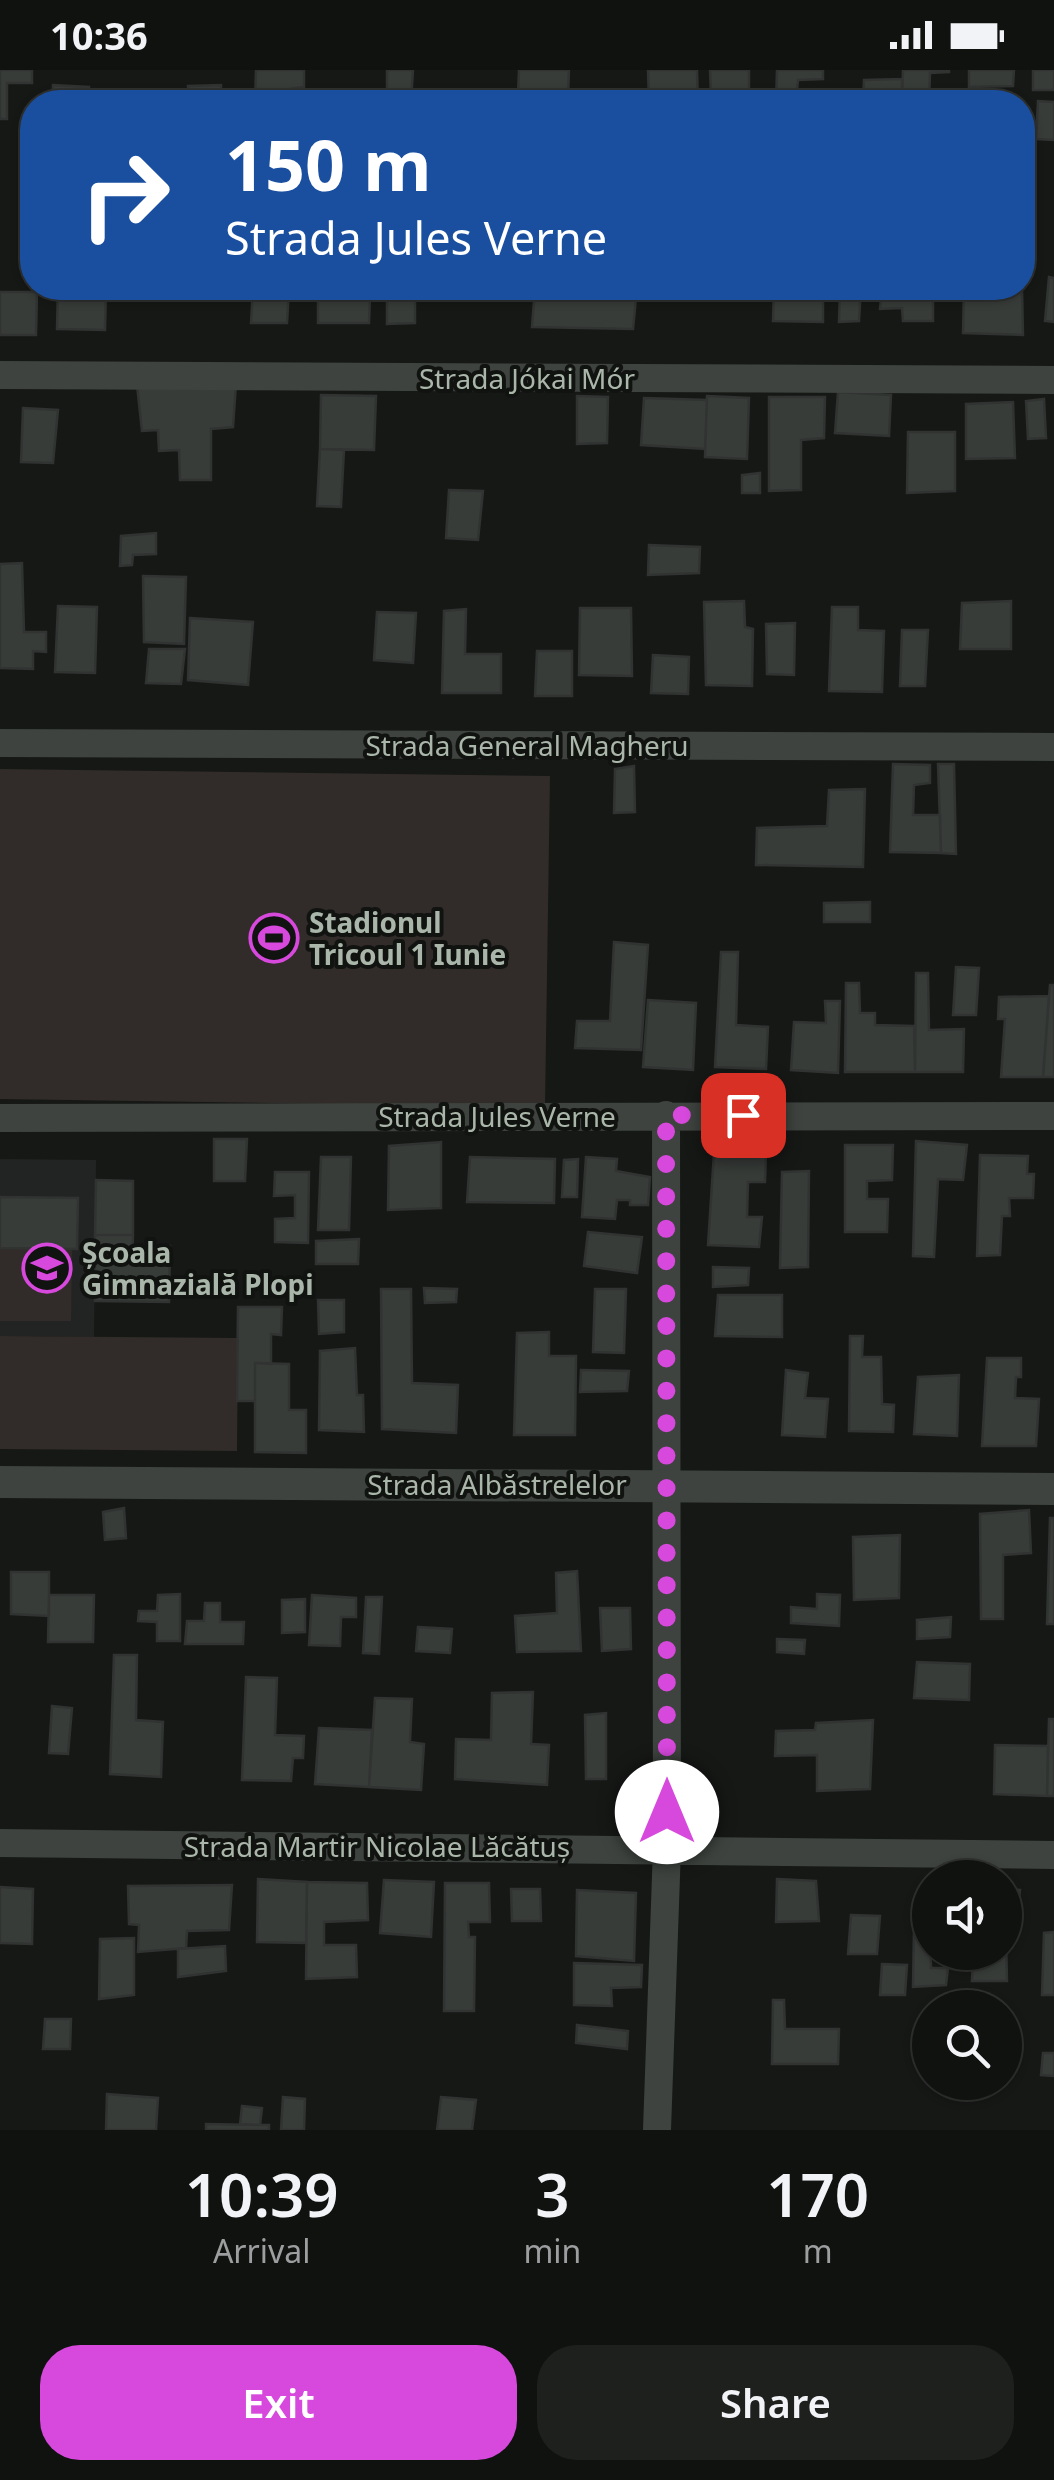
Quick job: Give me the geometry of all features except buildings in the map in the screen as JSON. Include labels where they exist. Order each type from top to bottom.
[{"type":"street","name":"Strada Jókai Mór","points":[[0,376],[1054,380]]},
{"type":"street","name":"Strada General Magheru","points":[[0,743],[1054,747]]},
{"type":"street","points":[[657,2130],[667,1848],[666,1115]]},
{"type":"street","name":"Strada Jules Verne","points":[[0,1118],[1054,1116]]},
{"type":"street","name":"Strada Albăstrelelor","points":[[0,1482],[1054,1490]]},
{"type":"street","name":"Strada Martir Nicolae Lăcătuș","points":[[0,1843],[1054,1855]]},
{"type":"shaded area","name":"Stadionul Tricoul 1 Iunie","points":[[0,769],[550,776],[545,1107],[0,1099]]},
{"type":"shaded area","name":"Școala Gimnazială Plopi","points":[[0,1159],[96,1160],[94,1337],[0,1336]]},
{"type":"shaded area","points":[[0,1248],[72,1249],[71,1321],[0,1321]]},
{"type":"shaded area","points":[[0,1336],[238,1338],[237,1451],[0,1449]]},
{"type":"place","name":"Stadionul Tricoul 1 Iunie","points":[[274,938]]},
{"type":"place","name":"Școala Gimnazială Plopi","points":[[47,1268]]},
{"type":"route","points":[[667,1812],[666,1115],[743,1115]]}]
